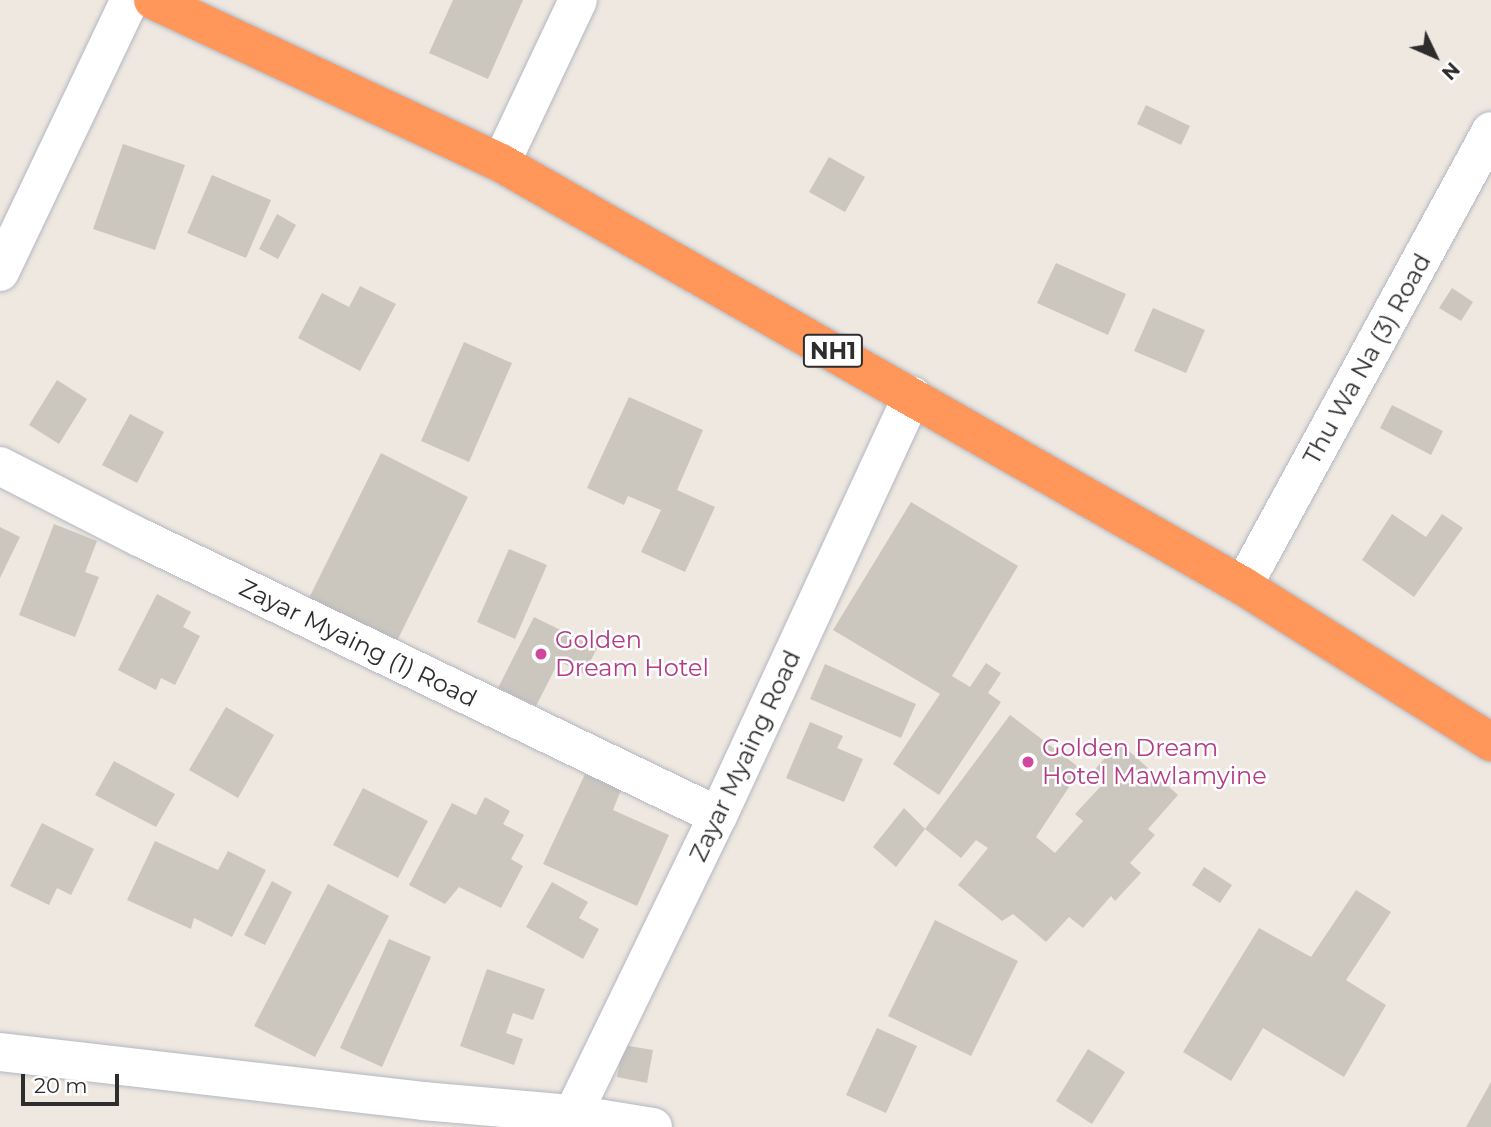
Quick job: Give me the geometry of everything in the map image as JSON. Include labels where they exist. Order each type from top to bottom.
[{"type":"highway","name":"NH1","points":[[153,0],[501,163],[1244,586],[1491,742]]},
{"type":"street","points":[[0,272],[130,0]]},
{"type":"street","points":[[501,163],[579,0]]},
{"type":"street","name":"Thu Wa Na (3) Road","points":[[1244,586],[1491,131]]},
{"type":"street","name":"Zayar Myaing Road","points":[[573,1114],[718,816],[912,396]]},
{"type":"street","name":"Zayar Myaing (1) Road","points":[[0,466],[141,538],[718,816]]},
{"type":"street","points":[[0,1052],[423,1101],[573,1114],[653,1127]]},
{"type":"street","points":[[395,1127],[423,1101]]},
{"type":"building","points":[[453,0],[523,0],[488,79],[429,53]]},
{"type":"building","points":[[1146,105],[1190,126],[1181,145],[1137,124]]},
{"type":"building","points":[[123,144],[185,165],[155,250],[93,229]]},
{"type":"building","points":[[829,157],[865,177],[845,212],[809,192]]},
{"type":"building","points":[[212,175],[271,200],[246,258],[187,233]]},
{"type":"building","points":[[277,214],[296,225],[278,259],[259,249]]},
{"type":"building","points":[[1056,263],[1126,294],[1108,335],[1037,303]]},
{"type":"building","points":[[360,286],[396,304],[360,371],[298,338],[322,293],[349,307]]},
{"type":"building","points":[[1452,288],[1473,302],[1461,321],[1439,308]]},
{"type":"building","points":[[1153,308],[1205,330],[1186,373],[1134,351]]},
{"type":"building","points":[[464,342],[512,363],[469,462],[421,441]]},
{"type":"building","points":[[57,380],[87,399],[59,444],[29,425]]},
{"type":"building","points":[[629,397],[703,430],[677,490],[715,507],[685,572],[641,552],[661,510],[628,496],[624,505],[587,488]]},
{"type":"building","points":[[1392,405],[1443,431],[1431,455],[1380,428]]},
{"type":"building","points":[[130,414],[164,432],[137,483],[102,465]]},
{"type":"building","points":[[381,453],[468,497],[396,643],[308,600]]},
{"type":"building","points":[[911,502],[1018,566],[952,676],[970,687],[986,663],[1001,673],[988,693],[1001,702],[939,795],[893,764],[940,694],[833,630]]},
{"type":"building","points":[[1392,514],[1426,537],[1442,514],[1463,528],[1414,597],[1362,560]]},
{"type":"building","points":[[54,524],[97,541],[85,572],[99,577],[75,637],[19,615]]},
{"type":"building","points":[[0,527],[20,537],[0,578]]},
{"type":"building","points":[[509,549],[547,565],[515,639],[477,622]]},
{"type":"building","points":[[157,594],[191,612],[183,627],[200,636],[175,685],[161,678],[156,690],[118,670]]},
{"type":"building","points":[[534,617],[597,648],[584,674],[559,661],[536,706],[498,688]]},
{"type":"building","points":[[825,664],[916,704],[901,738],[810,699]]},
{"type":"building","points":[[226,707],[274,735],[238,798],[189,770]]},
{"type":"building","points":[[1010,715],[1081,769],[1036,837],[1055,853],[1083,821],[1075,814],[1101,786],[1089,776],[1119,742],[1178,795],[1148,829],[1155,835],[1130,863],[1141,873],[1115,901],[1111,896],[1083,928],[1069,917],[1046,942],[1013,914],[1002,921],[958,885],[988,848],[976,840],[961,858],[925,829]]},
{"type":"building","points":[[810,722],[843,736],[837,748],[863,759],[844,802],[786,778]]},
{"type":"building","points":[[114,761],[175,794],[156,827],[95,795]]},
{"type":"building","points":[[585,774],[621,790],[613,810],[669,835],[637,906],[543,864]]},
{"type":"building","points":[[363,788],[428,821],[398,878],[333,845]]},
{"type":"building","points":[[485,797],[510,811],[503,824],[524,835],[511,859],[523,866],[501,908],[459,887],[445,904],[409,885],[452,803],[476,815]]},
{"type":"building","points":[[904,808],[925,829],[896,867],[873,847]]},
{"type":"building","points":[[42,823],[94,849],[71,895],[57,888],[49,905],[10,886]]},
{"type":"building","points":[[155,841],[218,870],[228,851],[266,870],[232,937],[194,918],[191,929],[127,900]]},
{"type":"building","points":[[1204,867],[1232,885],[1220,903],[1192,885]]},
{"type":"building","points":[[272,881],[292,892],[265,945],[244,935]]},
{"type":"building","points":[[552,882],[588,902],[579,918],[599,929],[583,959],[526,927]]},
{"type":"building","points":[[328,884],[389,916],[315,1057],[254,1026]]},
{"type":"building","points":[[1356,890],[1391,912],[1346,980],[1386,1005],[1344,1077],[1263,1028],[1231,1081],[1183,1052],[1259,928],[1311,957]]},
{"type":"building","points":[[935,920],[1018,961],[971,1056],[888,1016]]},
{"type":"building","points":[[389,939],[431,957],[382,1067],[340,1048]]},
{"type":"building","points":[[487,969],[545,989],[533,1020],[513,1013],[506,1033],[523,1039],[514,1065],[460,1046]]},
{"type":"building","points":[[877,1028],[917,1046],[886,1113],[846,1095]]},
{"type":"building","points":[[623,1045],[653,1050],[647,1083],[617,1077]]},
{"type":"building","points":[[1088,1049],[1125,1072],[1092,1124],[1056,1101]]},
{"type":"building","points":[[1491,1082],[1491,1127],[1466,1127]]},
{"type":"place","name":"Golden Dream Hotel","points":[[541,654]]},
{"type":"place","name":"Golden Dream Hotel Mawlamyine","points":[[1028,762]]}]
